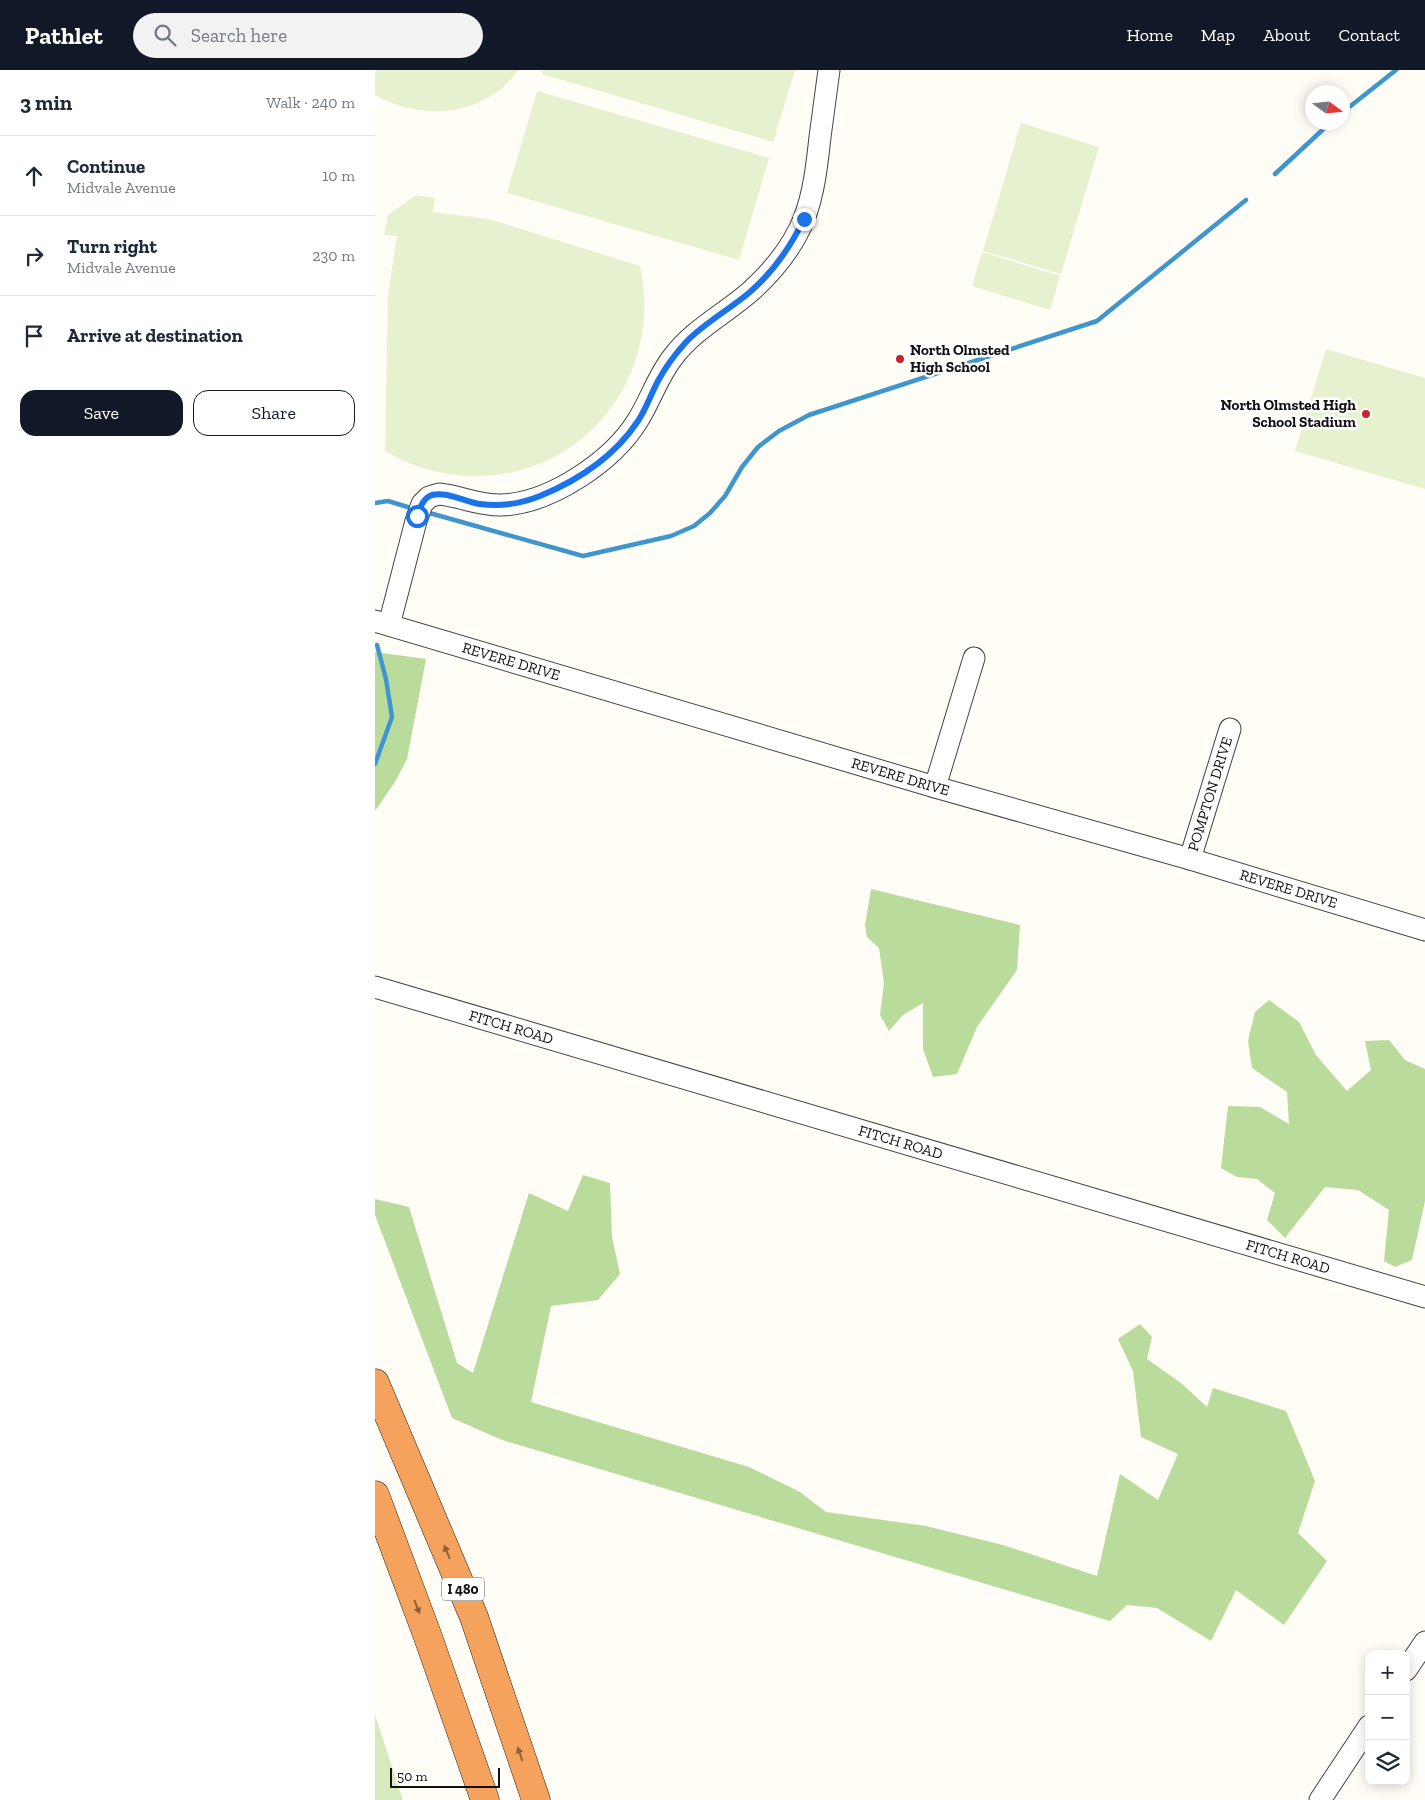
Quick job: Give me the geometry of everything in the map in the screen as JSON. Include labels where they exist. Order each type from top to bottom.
[{"type":"highway","name":"I 480","points":[[375,1383],[474,1617],[536,1800]]},
{"type":"highway","points":[[375,1496],[428,1637],[485,1800]]},
{"type":"street","points":[[382,623],[420,510],[429,497],[439,494],[480,504],[501,505],[521,503],[562,487],[583,475],[621,442],[638,421],[658,381],[673,357],[687,341],[751,291],[775,265],[798,232],[814,187],[829,70]]},
{"type":"street","name":"REVERE DRIVE","points":[[382,623],[935,787],[1191,859],[1425,930]]},
{"type":"street","points":[[935,787],[974,658]]},
{"type":"street","name":"POMPTON DRIVE","points":[[1191,859],[1231,729]]},
{"type":"street","name":"FITCH ROAD","points":[[375,987],[1425,1297]]},
{"type":"street","points":[[1410,1664],[1425,1642]]},
{"type":"street","points":[[1320,1800],[1365,1732]]},
{"type":"green space","points":[[375,70],[519,70],[500,90],[485,99],[470,106],[438,111],[406,107],[375,95]]},
{"type":"green space","points":[[543,70],[795,70],[773,142],[542,74]]},
{"type":"green space","points":[[537,91],[769,158],[739,260],[507,193]]},
{"type":"green space","points":[[1021,123],[1099,147],[1061,274],[983,251]]},
{"type":"green space","points":[[416,195],[435,198],[433,212],[489,219],[640,266],[644,310],[638,351],[623,389],[600,421],[570,448],[534,466],[493,475],[440,472],[408,462],[385,451],[388,294],[397,236],[384,235],[388,215]]},
{"type":"green space","points":[[982,252],[1060,276],[1050,310],[972,286]]},
{"type":"green space","name":"North Olmsted High School Stadium","points":[[1326,349],[1425,378],[1425,489],[1295,451]]},
{"type":"green space","points":[[375,652],[426,659],[407,759],[395,782],[375,811]]},
{"type":"green space","points":[[871,889],[1020,925],[1017,970],[977,1027],[957,1074],[933,1077],[923,1049],[923,1003],[903,1015],[889,1031],[880,1015],[884,983],[879,948],[867,937],[865,925]]},
{"type":"green space","points":[[1269,1000],[1299,1022],[1316,1055],[1347,1091],[1371,1070],[1365,1041],[1389,1040],[1405,1060],[1425,1069],[1425,1201],[1412,1260],[1395,1267],[1384,1261],[1389,1210],[1358,1190],[1325,1187],[1285,1238],[1267,1220],[1275,1193],[1257,1179],[1237,1177],[1221,1168],[1228,1106],[1260,1107],[1289,1124],[1287,1092],[1252,1068],[1248,1041],[1255,1012]]},
{"type":"green space","points":[[583,1175],[610,1183],[612,1237],[620,1274],[598,1300],[551,1306],[531,1402],[749,1467],[800,1492],[826,1512],[926,1526],[1003,1545],[1097,1576],[1120,1474],[1158,1500],[1178,1454],[1141,1437],[1133,1371],[1118,1339],[1140,1324],[1152,1337],[1147,1359],[1181,1383],[1207,1407],[1213,1388],[1286,1411],[1315,1481],[1298,1533],[1327,1561],[1284,1625],[1236,1590],[1211,1641],[1157,1608],[1127,1605],[1110,1621],[502,1440],[452,1418],[375,1215],[375,1199],[409,1207],[457,1363],[473,1373],[529,1193],[568,1211]]},
{"type":"green space","points":[[375,1715],[403,1800],[375,1800]]},
{"type":"waterway","points":[[1350,106],[1396,70]]},
{"type":"waterway","points":[[1275,174],[1322,130]]},
{"type":"waterway","points":[[426,512],[583,556],[671,536],[694,526],[710,513],[725,496],[742,467],[758,447],[779,431],[809,415],[1097,321],[1246,200]]},
{"type":"waterway","points":[[375,503],[388,501],[414,509]]},
{"type":"waterway","points":[[375,764],[392,717],[386,679],[377,645]]},
{"type":"place","name":"North Olmsted High School","points":[[900,359]]},
{"type":"place","name":"North Olmsted High School Stadium","points":[[1366,414]]},
{"type":"route","points":[[417,516],[425,500],[433,495],[445,495],[480,504],[501,505],[521,503],[562,487],[583,475],[605,458],[638,421],[658,381],[673,357],[687,341],[751,291],[775,265],[794,239],[804,219]]}]
